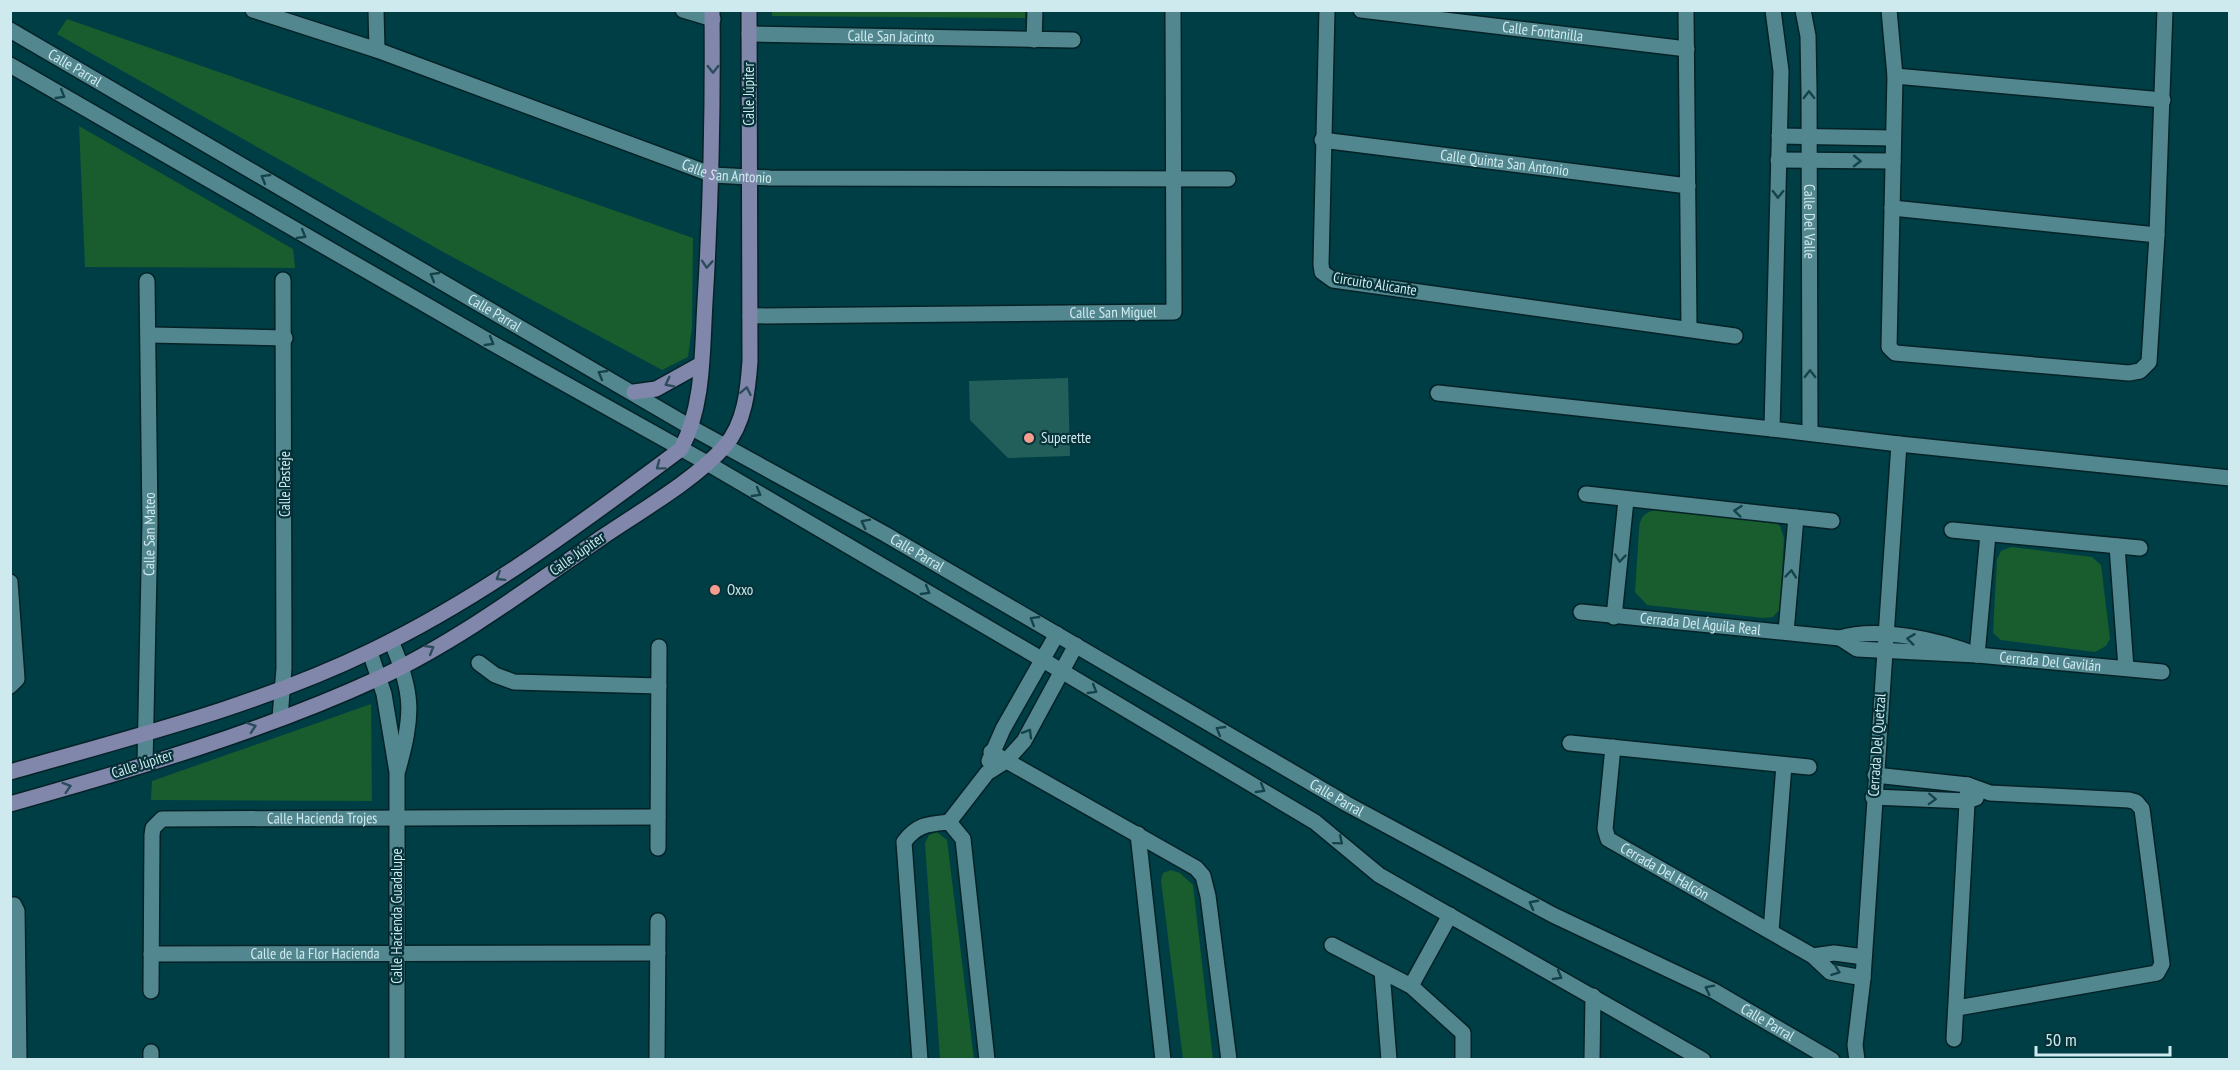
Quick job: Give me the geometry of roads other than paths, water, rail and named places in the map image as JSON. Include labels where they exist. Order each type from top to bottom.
[{"type":"main road","name":"Calle Júpiter","points":[[10,804],[145,764],[280,718],[379,678],[524,591],[707,463],[726,446],[742,414],[748,385],[750,316],[749,10]]},
{"type":"main road","name":"Calle Júpiter","points":[[10,772],[146,733],[283,688],[370,652],[554,543],[681,449],[692,428],[701,364],[713,176],[712,15]]},
{"type":"main road","points":[[634,392],[656,389],[701,364]]},
{"type":"street","name":"Calle San Antonio","points":[[253,10],[377,50],[713,176],[1228,179]]},
{"type":"street","points":[[376,10],[377,50]]},
{"type":"street","points":[[683,10],[712,15]]},
{"type":"street","points":[[1034,40],[1035,10]]},
{"type":"street","name":"Calle San Miguel","points":[[750,316],[1171,314],[1176,310],[1173,10]]},
{"type":"street","name":"Circuito Alicante","points":[[1327,10],[1322,140],[1321,264],[1327,276],[1333,280],[1735,336]]},
{"type":"street","name":"Calle Fontanilla","points":[[1361,10],[1687,49]]},
{"type":"street","points":[[1686,10],[1689,328]]},
{"type":"street","name":"Calle Del Valle","points":[[1772,429],[1781,71],[1773,10]]},
{"type":"street","name":"Calle Del Valle","points":[[1803,10],[1808,36],[1810,432]]},
{"type":"street","points":[[1889,10],[1895,76],[1889,348],[1895,353],[2129,373],[2140,371],[2149,362],[2157,234],[2165,10]]},
{"type":"street","name":"Calle Parral","points":[[10,30],[634,392],[692,428],[885,534],[1347,804],[1553,915],[1714,991],[1832,1059]]},
{"type":"street","name":"Calle San Jacinto","points":[[749,34],[1073,40]]},
{"type":"street","name":"Calle Parral","points":[[10,65],[492,343],[707,463],[1043,660],[1292,807],[1315,822],[1379,875],[1703,1059]]},
{"type":"street","points":[[1895,76],[2163,100]]},
{"type":"street","points":[[1779,136],[1893,138]]},
{"type":"street","name":"Calle Quinta San Antonio","points":[[1322,140],[1688,186]]},
{"type":"street","points":[[1778,160],[1893,162]]},
{"type":"street","points":[[1892,208],[2157,234]]},
{"type":"street","name":"Calle Pasteje","points":[[280,718],[283,688],[284,280]]},
{"type":"street","name":"Calle San Mateo","points":[[145,764],[150,334],[147,281]]},
{"type":"street","points":[[150,334],[285,338]]},
{"type":"street","points":[[1438,393],[2229,478]]},
{"type":"street","name":"Cerrada Del Quetzal","points":[[1839,1059],[1856,1052],[1899,444]]},
{"type":"street","points":[[1586,494],[1832,521]]},
{"type":"street","points":[[1614,617],[1626,500]]},
{"type":"street","points":[[1786,632],[1796,516]]},
{"type":"street","points":[[1952,530],[2140,548]]},
{"type":"street","points":[[1977,655],[1988,534]]},
{"type":"street","points":[[2117,546],[2126,669]]},
{"type":"street","points":[[10,582],[17,679],[10,686]]},
{"type":"street","name":"Cerrada Del Águila Real","points":[[1581,612],[1840,638],[1857,649],[1885,643]]},
{"type":"street","points":[[987,772],[991,752],[1057,634]]},
{"type":"street","name":"Calle Hacienda Guadalupe","points":[[391,641],[408,686],[409,728],[397,772]]},
{"type":"street","name":"Cerrada Del Gavilán","points":[[1885,643],[1977,655],[2162,672]]},
{"type":"street","points":[[920,1059],[904,842],[911,832],[923,824],[949,822],[987,772],[1006,761],[1024,741],[1076,645]]},
{"type":"street","points":[[658,848],[659,647]]},
{"type":"street","name":"Calle Hacienda Guadalupe","points":[[370,652],[379,678],[397,772],[397,1059]]},
{"type":"street","points":[[479,663],[495,675],[514,682],[659,686]]},
{"type":"street","points":[[1570,743],[1809,767]]},
{"type":"street","name":"Cerrada Del Halcón","points":[[1613,747],[1605,829],[1608,839],[1813,956],[1830,972],[1863,978]]},
{"type":"street","points":[[991,752],[1138,834],[1196,868],[1203,876],[1208,896],[1229,1059]]},
{"type":"street","points":[[1771,931],[1784,765]]},
{"type":"street","points":[[1875,775],[1968,784],[1990,793],[2129,800],[2140,805],[2144,816],[2162,964],[2157,973],[1957,1008]]},
{"type":"street","points":[[1954,1039],[1968,784]]},
{"type":"street","points":[[1873,797],[1967,801],[1990,793]]},
{"type":"street","name":"Calle Hacienda Trojes","points":[[152,991],[152,835],[153,828],[162,819],[658,817]]},
{"type":"street","points":[[949,822],[963,839],[987,1059]]},
{"type":"street","points":[[1138,834],[1163,1059]]},
{"type":"street","points":[[12,905],[17,918],[19,1059]]},
{"type":"street","points":[[1411,986],[1450,915]]},
{"type":"street","points":[[657,1059],[658,921]]},
{"type":"street","points":[[1332,945],[1411,986],[1462,1033],[1463,1059]]},
{"type":"street","name":"Calle de la Flor Hacienda","points":[[152,954],[658,953]]},
{"type":"street","points":[[1813,956],[1834,954],[1864,957]]},
{"type":"street","points":[[1382,971],[1389,1059]]},
{"type":"street","points":[[1592,1059],[1593,996]]},
{"type":"place","name":"Superette","points":[[1029,438]]},
{"type":"place","name":"Oxxo","points":[[715,590]]}]
